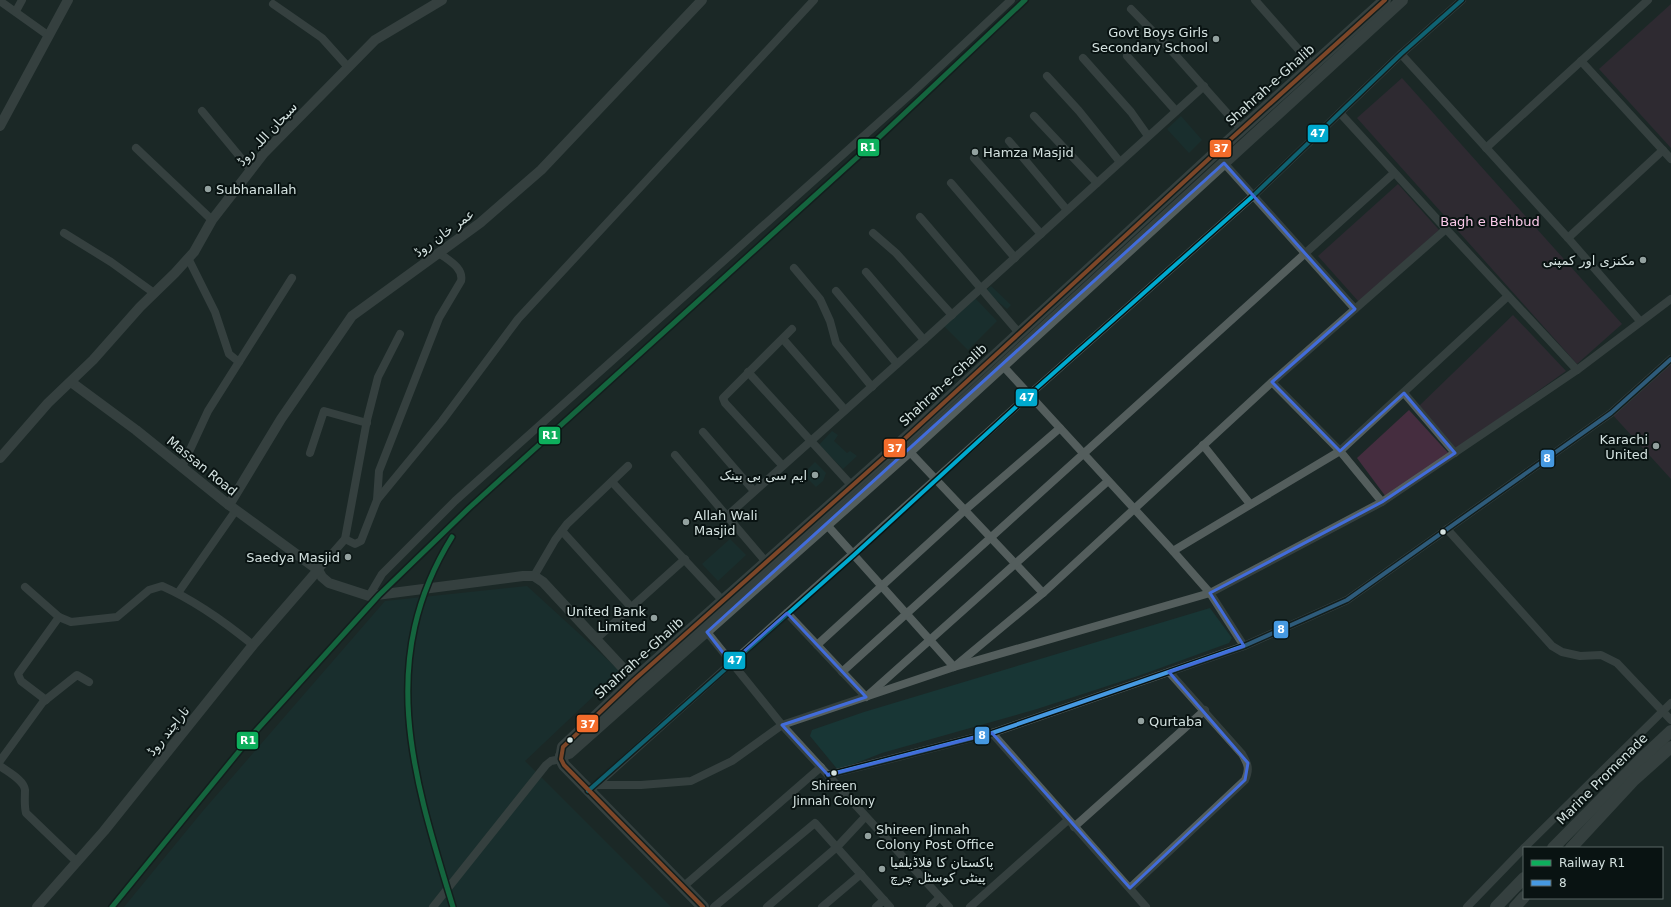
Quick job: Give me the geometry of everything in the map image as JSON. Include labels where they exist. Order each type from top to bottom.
[{"type":"main road","name":"Shahrah-e-Ghalib","points":[[561,758],[563,746],[634,680],[852,486],[1385,0]]},
{"type":"main road","name":"Shahrah-e-Ghalib","points":[[561,758],[576,747],[707,632],[910,451],[1402,0]]},
{"type":"main road","name":"Marine Promenade","points":[[1554,847],[1641,759],[1671,731]]},
{"type":"main road","name":"Marine Promenade","points":[[1572,847],[1634,780],[1671,747]]},
{"type":"main road","points":[[561,758],[564,765],[592,788],[703,907]]},
{"type":"main road","points":[[1496,907],[1523,879]]},
{"type":"main road","points":[[1515,907],[1523,898]]},
{"type":"street","points":[[16,11],[22,0]]},
{"type":"street","points":[[0,126],[68,0]]},
{"type":"street","name":"سبحان اللہ روڈ","points":[[0,458],[48,403],[93,360],[154,293],[194,252],[212,220],[250,169],[264,153],[375,40],[442,0]]},
{"type":"street","name":"عمر خان روڈ","points":[[232,507],[281,419],[352,316],[480,224],[541,170],[702,0]]},
{"type":"street","points":[[345,538],[355,544],[360,541],[377,500],[442,421],[518,319],[814,0]]},
{"type":"street","points":[[369,596],[382,574],[455,500],[914,91],[1011,0]]},
{"type":"street","points":[[1255,0],[1313,66]]},
{"type":"street","points":[[592,788],[854,554],[1030,394],[1253,196],[1401,54],[1462,0]]},
{"type":"street","points":[[1486,148],[1648,0]]},
{"type":"street","points":[[0,1],[49,36]]},
{"type":"street","points":[[273,4],[322,38],[348,67]]},
{"type":"street","points":[[1131,9],[1172,50],[1242,130]]},
{"type":"street","points":[[1401,54],[1568,238],[1640,321]]},
{"type":"street","points":[[1127,56],[1176,111]]},
{"type":"street","points":[[1083,58],[1131,112],[1148,136]]},
{"type":"street","points":[[1581,61],[1671,158]]},
{"type":"street","points":[[1047,76],[1120,162]]},
{"type":"street","points":[[727,516],[782,465],[981,289],[1204,86]]},
{"type":"street","points":[[202,111],[250,169]]},
{"type":"street","points":[[1340,113],[1577,370]]},
{"type":"street","points":[[1034,116],[1097,183]]},
{"type":"street","points":[[1009,141],[1067,210]]},
{"type":"street","points":[[136,148],[212,220]]},
{"type":"street","points":[[1568,238],[1663,150]]},
{"type":"street","points":[[974,158],[1041,234]]},
{"type":"street","points":[[1224,163],[1354,309]]},
{"type":"street","points":[[842,672],[1084,455],[1303,253],[1394,173]]},
{"type":"street","points":[[951,183],[1014,258]]},
{"type":"street","points":[[920,217],[1019,333]]},
{"type":"street","points":[[954,667],[1043,593],[1272,382],[1446,229]]},
{"type":"street","points":[[64,233],[111,262],[154,293]]},
{"type":"street","points":[[873,233],[896,253],[952,315]]},
{"type":"street","points":[[377,500],[379,472],[439,318],[461,281],[462,275],[460,270],[439,253]]},
{"type":"street","points":[[188,258],[215,312],[229,354],[239,362]]},
{"type":"street","points":[[794,268],[820,298],[830,321],[836,343],[872,387]]},
{"type":"street","points":[[866,272],[924,340]]},
{"type":"street","points":[[182,467],[208,411],[292,278]]},
{"type":"street","points":[[836,291],[897,364]]},
{"type":"street","points":[[1174,551],[1340,451],[1508,296]]},
{"type":"street","points":[[592,788],[691,782],[732,761],[782,725],[954,667],[1210,593],[1382,502],[1577,370],[1671,299]]},
{"type":"street","points":[[782,465],[723,400],[725,395],[792,329]]},
{"type":"street","points":[[318,570],[345,538],[366,423],[378,377],[400,334]]},
{"type":"street","points":[[782,339],[845,410]]},
{"type":"street","points":[[828,776],[992,733],[1244,646],[1347,600],[1611,413],[1671,359]]},
{"type":"street","points":[[1003,366],[1134,510],[1174,551],[1210,593],[1244,646]]},
{"type":"street","points":[[748,372],[852,486]]},
{"type":"street","name":"Massan Road","points":[[71,382],[232,507],[318,570],[322,577],[329,583],[369,596]]},
{"type":"street","points":[[1272,382],[1340,451],[1382,502]]},
{"type":"street","points":[[1404,392],[1455,453]]},
{"type":"street","points":[[310,453],[324,411],[366,423]]},
{"type":"street","points":[[817,645],[965,510],[1060,428]]},
{"type":"street","points":[[703,432],[754,491]]},
{"type":"street","points":[[1203,445],[1250,504]]},
{"type":"street","points":[[910,451],[1043,593]]},
{"type":"street","points":[[675,455],[766,562]]},
{"type":"street","points":[[534,576],[562,531],[628,466]]},
{"type":"street","points":[[866,697],[1108,481]]},
{"type":"street","points":[[612,482],[723,601]]},
{"type":"street","points":[[178,593],[232,507]]},
{"type":"street","points":[[827,525],[954,667]]},
{"type":"street","points":[[1446,529],[1552,646],[1562,652],[1573,654],[1600,654],[1609,657],[1617,663],[1671,720]]},
{"type":"street","points":[[562,531],[631,607]]},
{"type":"street","points":[[596,639],[684,560]]},
{"type":"street","name":"تاراچند روڈ","points":[[37,907],[104,831],[253,645],[318,570]]},
{"type":"street","points":[[369,596],[523,576],[534,576],[543,582],[634,680]]},
{"type":"street","points":[[25,587],[59,617],[70,622],[117,617],[155,587],[162,586],[178,593],[222,619],[253,645]]},
{"type":"street","points":[[787,613],[866,697]]},
{"type":"street","points":[[46,700],[21,681],[18,674],[59,617]]},
{"type":"street","points":[[707,632],[782,725],[939,898],[949,907]]},
{"type":"street","points":[[1130,888],[1245,780],[1249,772],[1248,763],[1242,754],[1205,710],[1169,672]]},
{"type":"street","points":[[0,761],[46,700],[77,675],[89,682]]},
{"type":"street","points":[[1525,847],[1662,710],[1671,703]]},
{"type":"street","points":[[1074,827],[1205,710]]},
{"type":"street","points":[[992,733],[1146,907]]},
{"type":"street","points":[[433,907],[546,765],[551,761],[561,758]]},
{"type":"street","points":[[0,766],[22,784],[25,789],[24,806],[26,813],[77,862]]},
{"type":"street","points":[[684,886],[821,767]]},
{"type":"street","points":[[768,907],[837,847],[865,817]]},
{"type":"street","points":[[970,907],[1068,820]]},
{"type":"street","points":[[714,907],[815,822],[890,907]]},
{"type":"street","points":[[1467,907],[1523,849]]},
{"type":"street","points":[[822,907],[861,874]]},
{"type":"street","points":[[930,907],[939,898]]},
{"type":"street","points":[[876,907],[884,900]]},
{"type":"highlighted area","points":[[1224,163],[1355,309],[1272,382],[1340,451],[1404,393],[1455,453],[1382,502],[1210,593],[1244,646],[1169,672],[1248,763],[1245,780],[1130,888],[992,733],[828,775],[782,725],[866,697],[787,613],[731,663],[707,632]]},
{"type":"shaded area","points":[[1181,116],[1202,140],[1189,153],[1167,129]]},
{"type":"shaded area","points":[[991,286],[1011,305],[1007,309],[985,291]]},
{"type":"shaded area","points":[[974,297],[997,321],[968,350],[944,326]]},
{"type":"shaded area","points":[[832,431],[838,435],[834,441],[847,453],[850,451],[857,456],[843,469],[819,445]]},
{"type":"shaded area","points":[[815,462],[826,473],[823,481],[816,487],[803,474]]},
{"type":"shaded area","points":[[730,539],[746,555],[718,581],[702,564]]},
{"type":"shaded area","points":[[527,586],[620,671],[525,761],[671,907],[124,907],[202,812],[385,601]]},
{"type":"shaded area","points":[[1210,608],[1232,638],[1229,643],[1141,675],[1037,709],[882,753],[838,770],[810,736],[812,730],[864,712]]},
{"type":"green space","points":[[1671,4],[1671,148],[1599,69]]},
{"type":"green space","name":"Bagh e Behbud","points":[[1402,78],[1622,324],[1577,364],[1357,118]]},
{"type":"green space","points":[[1398,184],[1439,230],[1359,302],[1318,256]]},
{"type":"green space","points":[[1513,315],[1566,371],[1457,449],[1419,406]]},
{"type":"green space","name":"Karachi United","points":[[1671,359],[1671,479],[1611,413]]},
{"type":"green space","points":[[1409,410],[1452,457],[1389,501],[1357,458]]},
{"type":"rail line","name":"R1","points":[[112,907],[254,733],[379,595],[469,508],[872,144],[1025,0]]},
{"type":"rail line","name":"R1","points":[[452,537],[428,583],[414,629],[408,675],[409,720],[415,766],[426,813],[453,907]]},
{"type":"transit line","name":"37","points":[[703,907],[564,765],[561,759],[563,747],[634,680],[899,444],[1212,156],[1385,0]]},
{"type":"transit line","name":"47","points":[[588,791],[854,555],[1030,394],[1253,196],[1401,54],[1462,0]]},
{"type":"transit line","name":"8","points":[[828,775],[992,733],[1244,646],[1347,600],[1611,413],[1671,359]]},
{"type":"place","name":"Govt Boys Girls Secondary School","points":[[1216,39]]},
{"type":"place","name":"Hamza Masjid","points":[[975,152]]},
{"type":"place","name":"Subhanallah","points":[[208,189]]},
{"type":"place","name":"مکنزی اور کمپنی","points":[[1643,260]]},
{"type":"place","name":"Karachi United","points":[[1656,446]]},
{"type":"place","name":"ایم سی بی بینک","points":[[815,475]]},
{"type":"place","name":"Allah Wali Masjid","points":[[686,522]]},
{"type":"place","name":"Saedya Masjid","points":[[348,557]]},
{"type":"place","name":"United Bank Limited","points":[[654,618]]},
{"type":"place","name":"Qurtaba","points":[[1141,721]]},
{"type":"place","name":"Shireen Jinnah Colony","points":[[834,773]]},
{"type":"place","name":"Shireen Jinnah Colony Post Office","points":[[868,836]]},
{"type":"place","name":"پاکستان کا فلاڈیلفیا پینٹی کوسٹل چرچ","points":[[882,869]]}]
